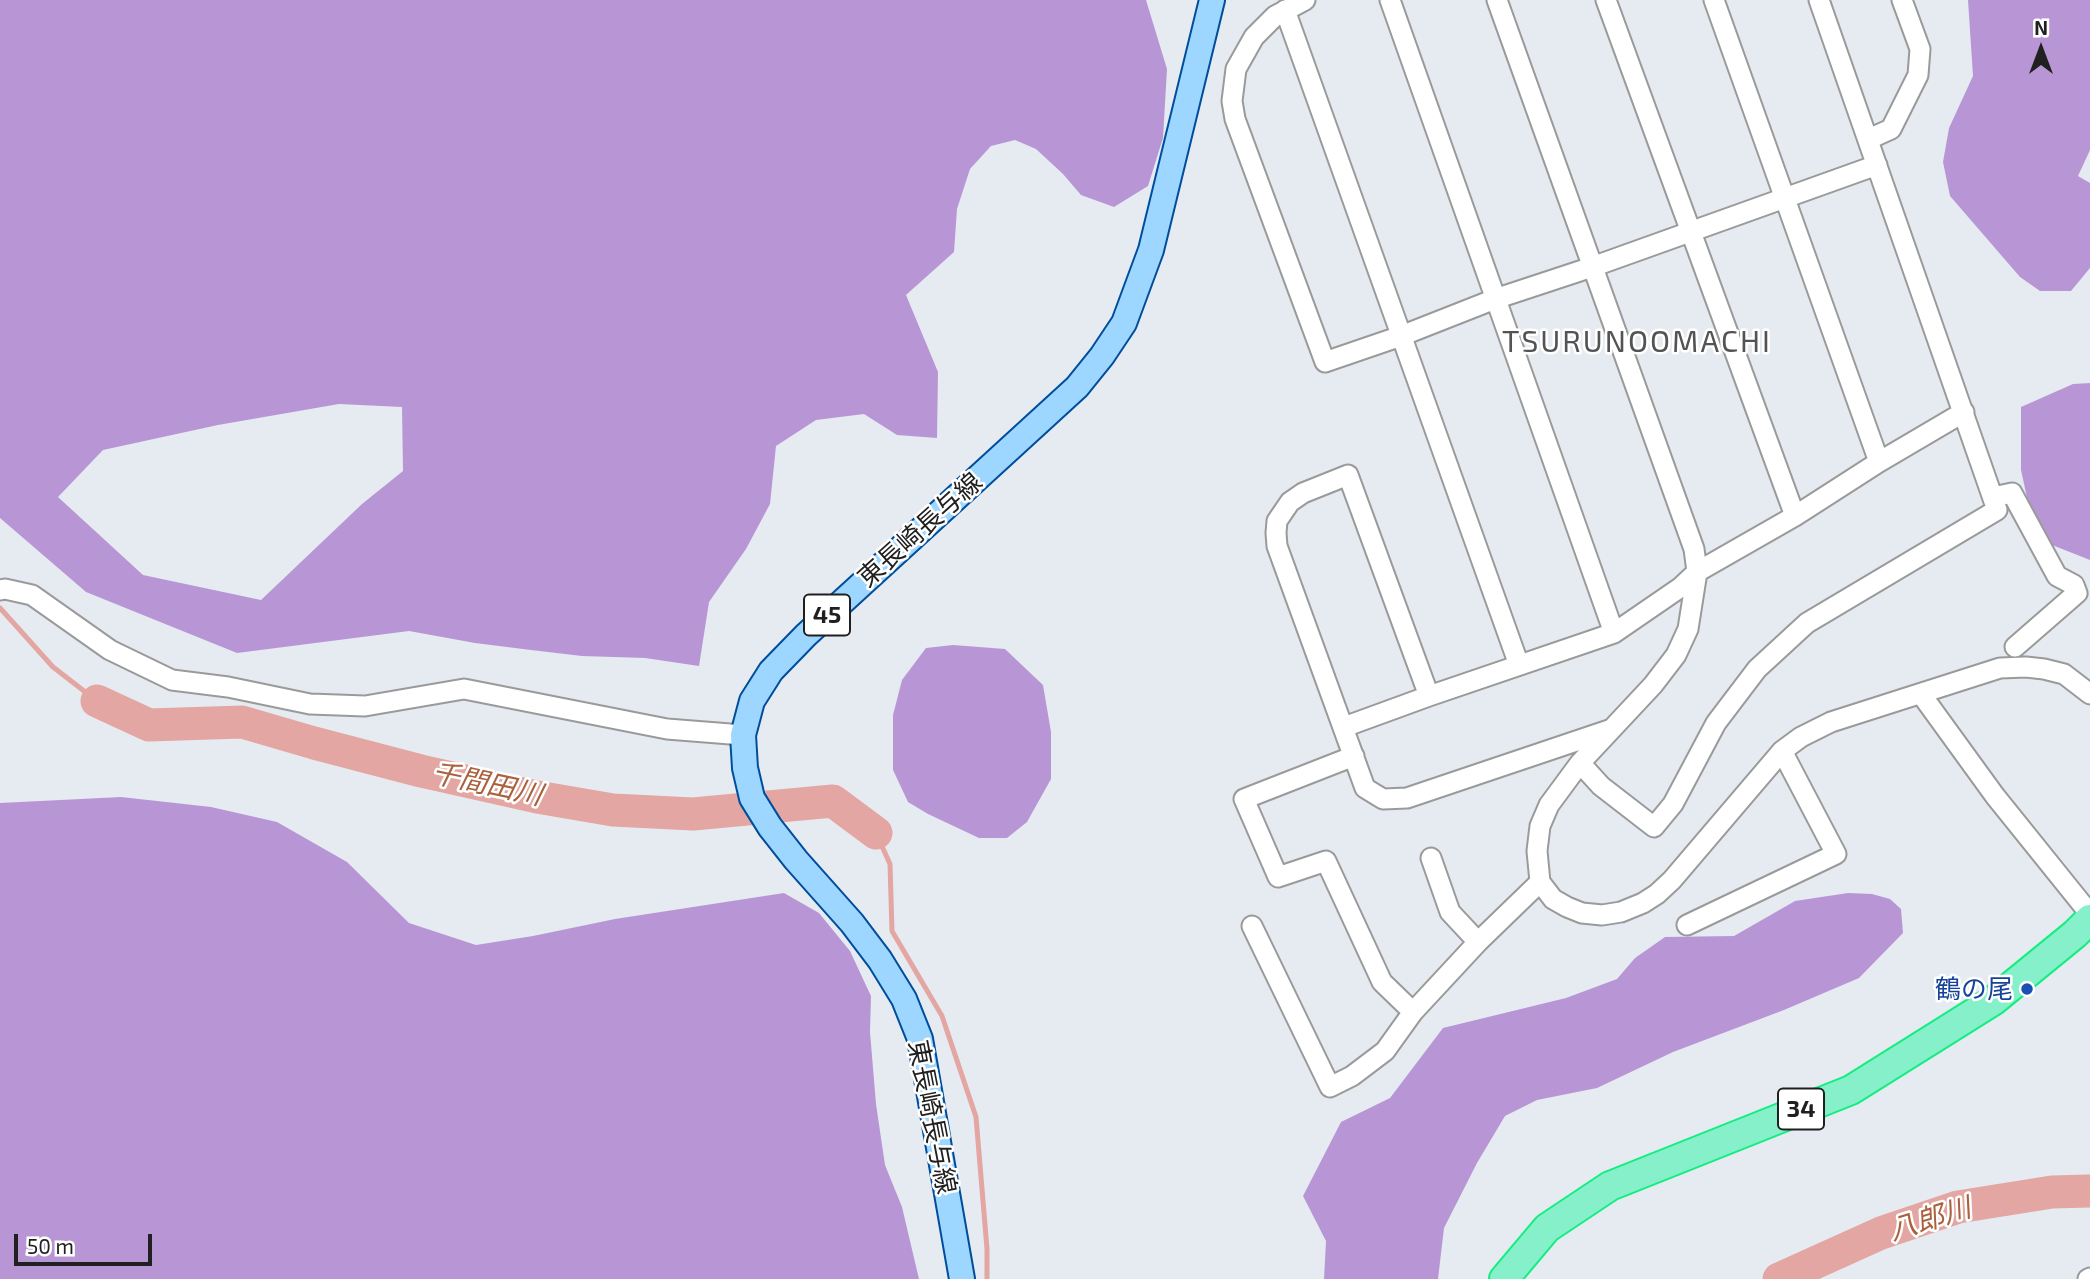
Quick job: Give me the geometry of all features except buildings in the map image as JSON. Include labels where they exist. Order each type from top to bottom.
[{"type":"highway","name":"34","points":[[1504,1279],[1547,1228],[1610,1186],[1851,1090],[1993,1002],[2075,934],[2090,916]]},
{"type":"main road","name":"東長崎長与線","points":[[962,1279],[920,1039],[904,999],[880,960],[852,923],[796,860],[770,827],[752,798],[745,768],[743,735],[752,701],[771,671],[806,635],[1077,387],[1124,323],[1151,250],[1212,0]]},
{"type":"street","points":[[1305,0],[1275,16],[1254,37],[1236,69],[1233,89],[1235,120],[1325,362],[1495,299],[1877,165]]},
{"type":"street","points":[[1390,0],[1614,633]]},
{"type":"street","points":[[1497,0],[1694,550],[1697,572],[1688,629],[1676,655],[1653,685],[1580,763],[1549,805],[1540,826],[1537,851],[1540,882],[1553,899],[1582,913],[1602,915],[1643,904],[1672,880],[1782,751],[1801,737],[1831,722],[2000,668],[2044,668],[2064,674],[2090,694]]},
{"type":"street","points":[[1606,0],[1795,516]]},
{"type":"street","points":[[1714,0],[1879,462]]},
{"type":"street","points":[[1580,763],[1601,786],[1654,827],[1673,804],[1717,723],[1758,669],[1807,623],[1997,510],[1819,0]]},
{"type":"street","points":[[1869,139],[1891,129],[1917,75],[1920,50],[1902,0]]},
{"type":"street","points":[[1285,10],[1519,666]]},
{"type":"street","points":[[1344,727],[1614,633],[1681,587],[1697,572],[1795,516],[1964,412]]},
{"type":"street","points":[[1429,696],[1348,475],[1310,490],[1290,502],[1277,522],[1277,546],[1365,788],[1383,799],[1407,799],[1613,729]]},
{"type":"street","points":[[1993,497],[2012,493],[2057,576],[2074,585],[2077,593],[2015,647]]},
{"type":"street","points":[[0,590],[32,594],[110,650],[172,680],[229,687],[310,704],[365,706],[464,690],[667,729],[743,735]]},
{"type":"street","points":[[1921,694],[1995,796],[2090,916]]},
{"type":"street","points":[[1687,925],[1836,854],[1782,751]]},
{"type":"street","points":[[1354,756],[1244,799],[1278,877],[1326,861],[1382,982],[1413,1012]]},
{"type":"street","points":[[1432,858],[1450,912],[1478,942]]},
{"type":"street","points":[[1252,926],[1329,1087],[1352,1076],[1385,1052],[1413,1012],[1478,942],[1540,882]]},
{"type":"shaded area","points":[[0,0],[1146,0],[1167,69],[1163,138],[1148,186],[1114,207],[1081,195],[1036,149],[1015,140],[991,146],[970,169],[957,209],[954,252],[906,295],[938,372],[937,438],[897,435],[864,414],[816,420],[776,446],[770,504],[746,549],[709,602],[699,666],[645,658],[582,656],[531,650],[409,631],[237,653],[86,592],[0,518]],"holes":[[[339,404],[402,407],[403,471],[362,504],[261,600],[143,575],[58,497],[103,450],[218,425]]]},
{"type":"shaded area","points":[[1968,0],[2090,0],[2090,150],[2078,176],[2090,183],[2090,268],[2071,291],[2040,291],[2020,277],[1950,196],[1943,162],[1949,128],[1973,76]]},
{"type":"shaded area","points":[[2090,383],[2090,560],[2052,545],[2032,521],[2021,470],[2021,407],[2073,384]]},
{"type":"shaded area","points":[[953,645],[1005,649],[1043,685],[1051,732],[1051,779],[1027,822],[1007,838],[979,838],[928,814],[908,802],[893,770],[893,715],[902,680],[926,648]]},
{"type":"shaded area","points":[[121,797],[211,807],[277,822],[347,862],[409,923],[476,945],[615,919],[784,893],[819,913],[850,951],[871,996],[870,1032],[876,1104],[885,1165],[902,1207],[919,1279],[0,1279],[0,803]]},
{"type":"shaded area","points":[[1848,893],[1872,894],[1890,899],[1901,909],[1903,933],[1859,978],[1673,1052],[1597,1088],[1537,1100],[1505,1116],[1477,1163],[1444,1228],[1438,1279],[1324,1279],[1326,1241],[1303,1196],[1341,1122],[1390,1098],[1443,1028],[1566,998],[1617,979],[1635,958],[1665,937],[1734,936],[1795,901]]},
{"type":"waterway","points":[[0,608],[53,667],[97,701]]},
{"type":"waterway","name":"千間田川","points":[[97,701],[149,725],[242,722],[421,771],[537,797],[613,810],[693,814],[833,801],[876,833]]},
{"type":"waterway","points":[[876,833],[890,864],[892,931],[942,1016],[976,1117],[987,1279]]},
{"type":"waterway","name":"八郎川","points":[[1779,1279],[1881,1233],[1958,1207],[2052,1192],[2090,1191]]},
{"type":"place","name":"鶴の尾","points":[[2027,989]]},
{"type":"district","name":"TSURUNOOMACHI","points":[[1637,342]]}]
